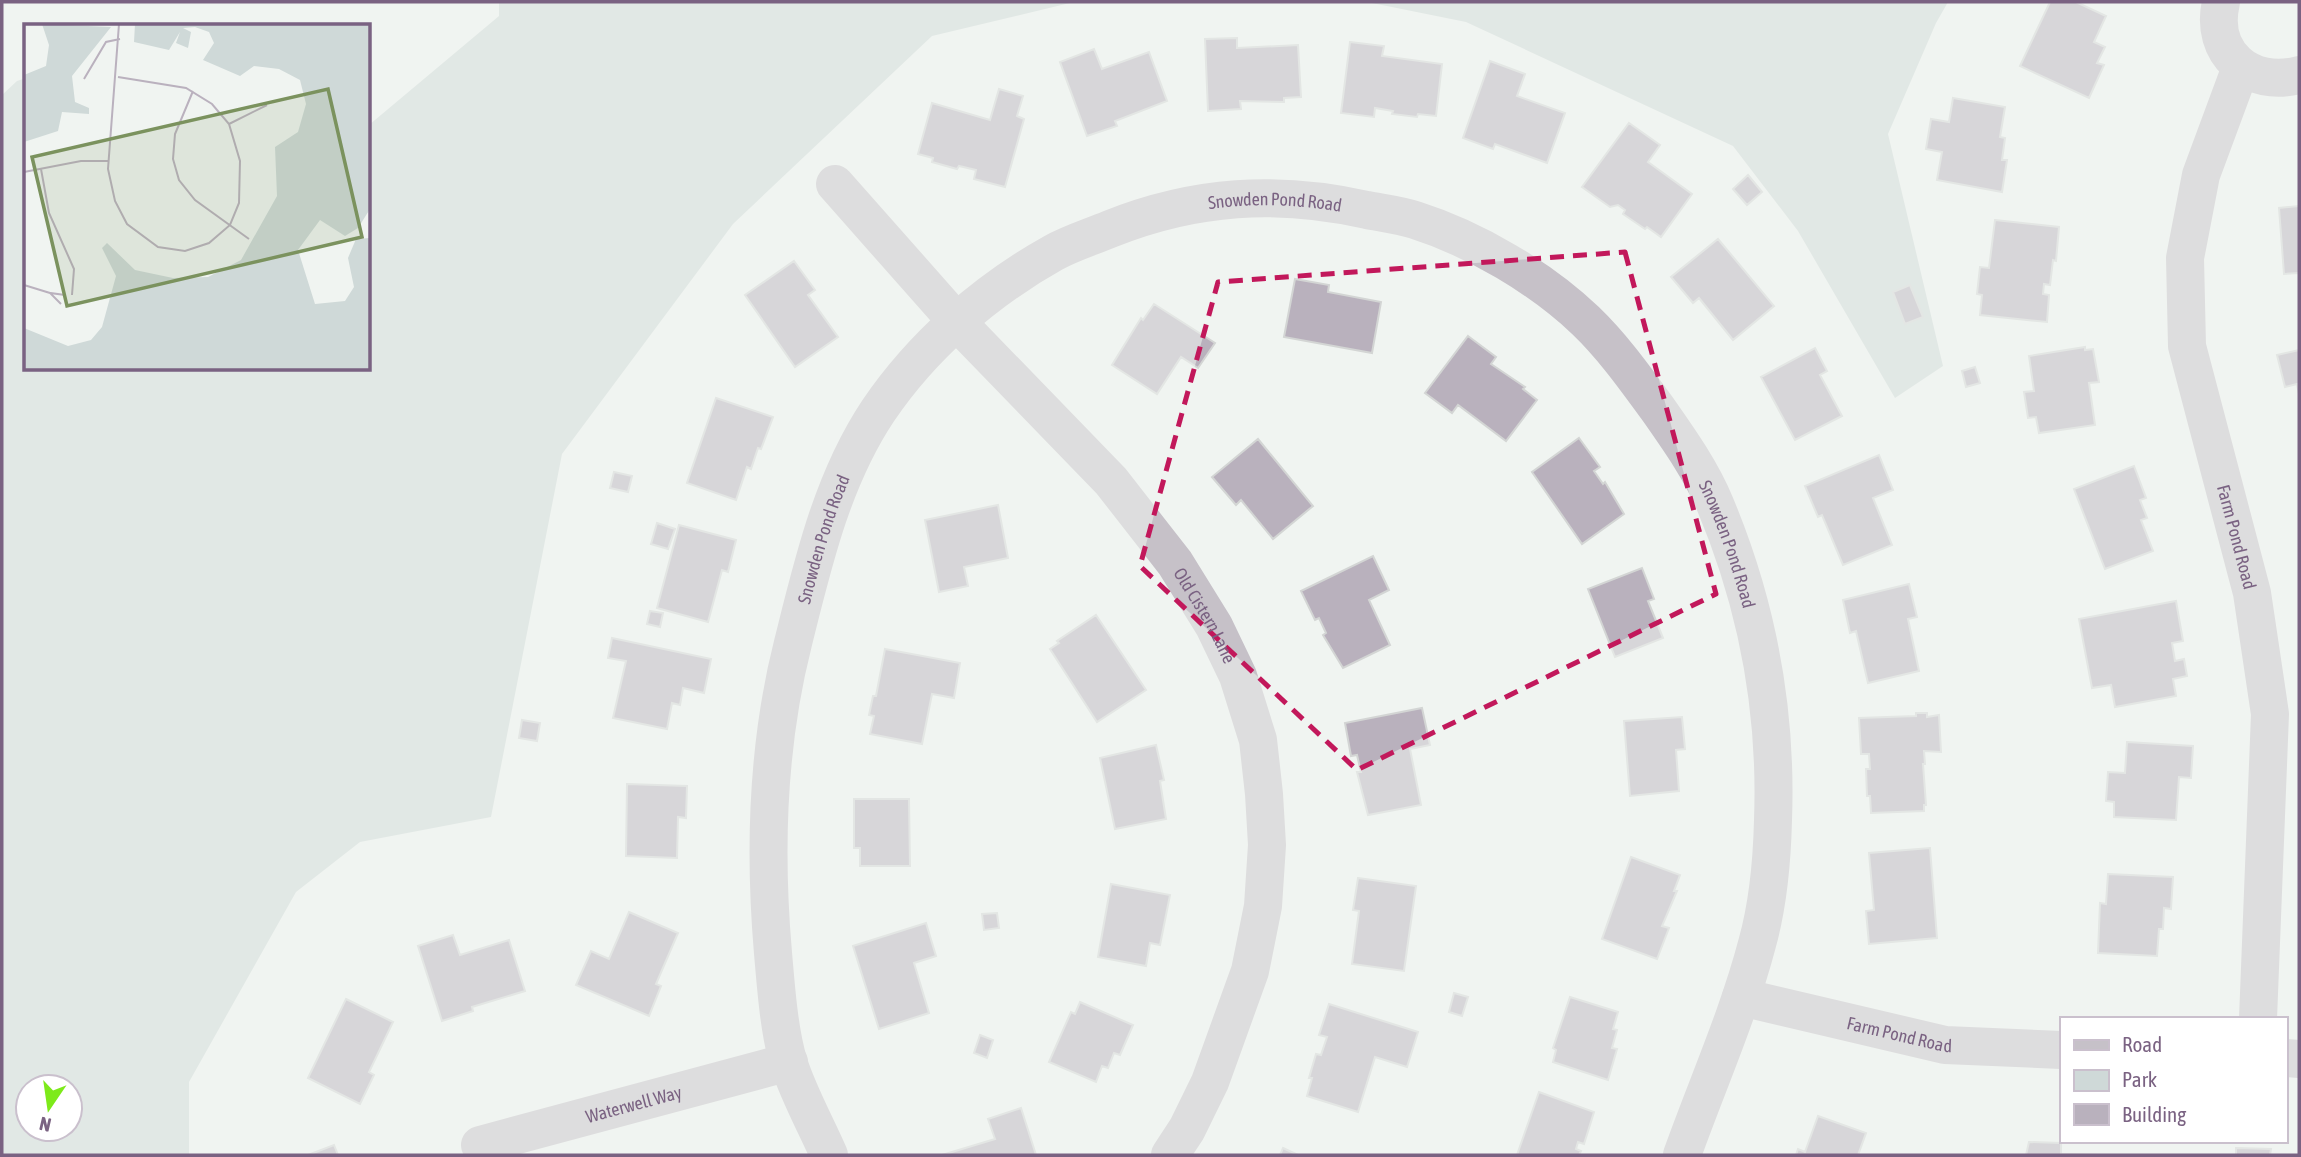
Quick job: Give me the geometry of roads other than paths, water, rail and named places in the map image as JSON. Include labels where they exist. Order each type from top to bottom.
[{"type":"street","points":[[2221,2],[2219,30],[2226,49],[2241,67],[2260,77],[2293,79]]},
{"type":"street","name":"Farm Pond Road","points":[[2241,67],[2201,175],[2185,258],[2187,346],[2252,593],[2270,714],[2258,1017]]},
{"type":"street","name":"Old Cistern Lane","points":[[835,184],[957,321],[1111,481],[1175,564],[1214,626],[1238,676],[1258,740],[1267,845],[1263,906],[1250,971],[1210,1082],[1187,1129],[1170,1155]]},
{"type":"street","name":"Snowden Pond Road","points":[[829,1155],[789,1062],[776,988],[767,883],[770,770],[787,667],[817,547],[849,461],[879,410],[917,361],[957,321],[1010,278],[1071,245],[1141,217],[1197,202],[1262,197],[1330,202],[1414,220],[1475,245],[1528,276],[1585,320],[1630,372],[1669,424],[1713,498],[1739,568],[1756,632],[1767,692],[1773,763],[1773,820],[1760,937],[1741,997],[1682,1155]]},
{"type":"street","name":"Farm Pond Road","points":[[1741,997],[1945,1045],[2060,1050]]},
{"type":"street","name":"Waterwell Way","points":[[480,1145],[789,1062]]}]
